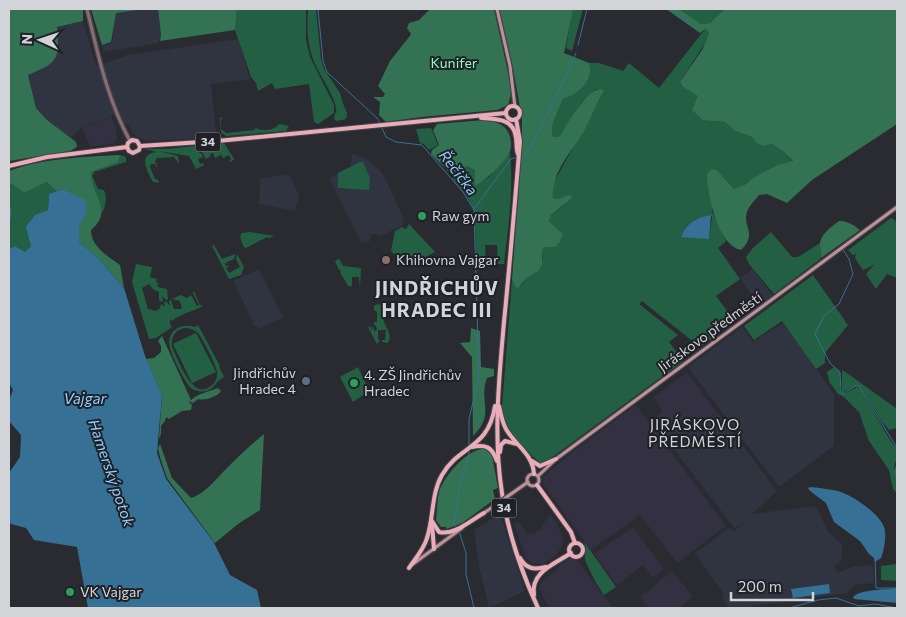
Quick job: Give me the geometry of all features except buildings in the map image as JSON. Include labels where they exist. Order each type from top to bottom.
[{"type":"main road","points":[[496,9],[510,66],[515,107],[520,113],[516,119],[509,118],[506,113],[509,108],[515,107]]},
{"type":"main road","name":"34","points":[[9,166],[47,157],[127,147],[134,153],[139,150],[140,146],[217,141],[506,113]]},
{"type":"main road","name":"34","points":[[471,117],[499,119],[507,122],[515,132],[516,150],[519,155]]},
{"type":"main road","name":"34","points":[[516,119],[519,135],[519,155],[498,397],[498,459],[506,517],[515,549],[538,608]]},
{"type":"main road","points":[[127,147],[130,141],[137,141],[140,146]]},
{"type":"main road","name":"Jiráskovo předměstí","points":[[536,475],[897,207]]},
{"type":"main road","points":[[498,397],[504,425],[532,461],[540,466],[556,459]]},
{"type":"main road","points":[[408,568],[427,539],[435,493],[443,473],[454,459],[470,448],[488,430],[493,420],[498,397]]},
{"type":"main road","points":[[498,459],[501,445],[504,442],[509,441],[518,445]]},
{"type":"main road","points":[[470,448],[481,445],[488,447],[495,455],[499,467]]},
{"type":"main road","points":[[532,461],[539,482],[537,485],[571,532],[575,543]]},
{"type":"main road","points":[[408,568],[528,482],[529,475],[536,475]]},
{"type":"main road","points":[[528,482],[532,486],[537,485]]},
{"type":"main road","points":[[432,519],[439,532],[450,532],[484,513]]},
{"type":"main road","points":[[432,519],[434,549]]},
{"type":"main road","points":[[427,539],[434,549]]},
{"type":"main road","points":[[571,553],[577,556],[582,553],[581,545],[575,543]]},
{"type":"main road","points":[[571,553],[570,546],[575,543]]},
{"type":"main road","points":[[515,549],[522,562],[529,568],[548,567]]},
{"type":"main road","points":[[538,608],[534,593],[534,582],[540,573],[571,553]]},
{"type":"street","points":[[87,9],[107,89],[130,141]]},
{"type":"shaded area","points":[[158,9],[161,35],[158,43],[103,52],[102,45],[112,43],[116,13]]},
{"type":"shaded area","points":[[83,21],[96,66],[129,55],[238,39],[250,79],[211,84],[216,134],[214,138],[146,141],[136,136],[128,125],[124,125],[118,113],[81,128],[71,138],[47,120],[36,108],[28,74],[39,71],[59,48],[57,27]]},
{"type":"shaded area","points":[[111,116],[116,128],[117,137],[114,143],[90,147],[82,128]]},
{"type":"shaded area","points":[[352,154],[364,157],[379,169],[403,217],[403,225],[378,237],[377,234],[371,234],[370,241],[365,243],[361,242],[329,178],[351,167]]},
{"type":"shaded area","points":[[289,174],[299,196],[295,211],[259,204],[260,179]]},
{"type":"shaded area","points":[[259,269],[283,317],[259,329],[251,323],[253,322],[233,281]]},
{"type":"shaded area","points":[[753,269],[774,297],[766,302],[760,295],[754,293],[752,295],[740,278]]},
{"type":"shaded area","points":[[783,323],[834,394],[834,446],[779,487],[688,367],[742,327],[753,342]]},
{"type":"shaded area","points":[[687,372],[717,413],[682,438],[676,433],[667,439],[652,419],[661,413],[661,408],[654,397]]},
{"type":"shaded area","points":[[636,405],[726,526],[677,563],[640,515],[591,550],[543,484],[544,476],[570,454]]},
{"type":"shaded area","points":[[718,413],[777,491],[752,514],[816,506],[828,532],[842,544],[842,558],[835,567],[837,573],[853,567],[873,565],[874,583],[855,585],[847,593],[752,606],[750,608],[729,608],[721,597],[724,594],[695,553],[729,528],[735,531],[746,520],[735,529],[667,440],[675,434],[680,440]]},
{"type":"shaded area","points":[[500,514],[525,591],[489,608],[479,566],[474,530]]},
{"type":"shaded area","points":[[549,515],[556,522],[563,538],[563,543],[556,556],[542,564],[532,563],[526,558],[514,524],[518,522],[527,533],[532,534],[540,530]]},
{"type":"shaded area","points":[[633,527],[664,569],[653,577],[643,565],[617,585],[594,554]]},
{"type":"shaded area","points":[[569,558],[576,559],[613,608],[549,608],[539,588],[540,584]]},
{"type":"shaded area","points":[[672,571],[693,597],[679,608],[649,608],[640,597]]},
{"type":"green space","points":[[9,9],[83,9],[83,21],[57,27],[57,53],[51,63],[28,75],[36,108],[47,120],[76,142],[77,147],[70,151],[9,161]]},
{"type":"green space","points":[[91,9],[145,9],[116,13],[111,42],[102,45]]},
{"type":"green space","points":[[158,9],[237,9],[235,30],[160,41]]},
{"type":"green space","points":[[237,9],[306,9],[306,40],[310,57],[334,105],[334,113],[318,124],[314,122],[309,84],[275,89],[272,83],[258,91],[256,83],[251,77],[235,30]]},
{"type":"green space","points":[[308,9],[316,9],[321,60],[324,69],[340,93],[347,113],[346,119],[337,121],[334,119],[335,103],[313,59],[308,34]]},
{"type":"green space","name":"Kunifer","points":[[430,9],[494,9],[511,86],[508,105],[497,110],[386,122],[379,115],[380,102],[373,97],[383,97],[385,94],[378,86],[390,61],[411,34],[407,28],[409,23],[419,20]]},
{"type":"green space","points":[[499,9],[573,9],[564,53],[589,63],[590,75],[584,86],[574,94],[563,99],[553,123],[553,137],[560,136],[589,95],[601,89],[604,91],[584,131],[563,163],[555,180],[553,198],[558,199],[568,195],[573,197],[551,215],[549,221],[563,234],[560,242],[555,247],[543,247],[542,264],[539,271],[527,278],[518,288],[515,287],[512,280],[522,146],[522,119],[513,68]]},
{"type":"green space","points":[[572,9],[583,9],[572,51],[566,48]]},
{"type":"green space","points":[[666,9],[679,9],[701,24],[710,23],[725,9],[897,9],[897,124],[812,180],[787,203],[767,194],[759,195],[747,212],[746,222],[749,234],[746,244],[741,250],[733,246],[726,239],[715,218],[709,194],[707,174],[712,169],[717,170],[734,189],[778,165],[793,161],[772,144],[764,146],[757,143],[752,137],[735,131],[725,122],[703,120],[692,110],[698,96],[683,87],[680,82],[702,50],[709,34],[705,29],[700,33]]},
{"type":"green space","points":[[679,9],[725,9],[710,23],[700,24]]},
{"type":"green space","points":[[705,29],[707,30],[709,34],[707,40],[680,82],[683,87],[699,96],[715,121],[725,122],[735,131],[752,137],[764,146],[772,144],[784,152],[793,162],[778,166],[734,189],[717,170],[712,211],[726,241],[718,248],[740,279],[716,296],[733,319],[700,347],[642,301],[639,304],[678,335],[669,342],[683,361],[543,464],[513,436],[506,424],[502,407],[512,280],[515,287],[522,285],[527,278],[539,271],[543,258],[543,247],[554,247],[560,242],[563,234],[549,221],[551,215],[564,205],[568,195],[558,199],[553,198],[553,184],[604,91],[597,89],[581,103],[560,136],[553,137],[553,123],[563,99],[574,94],[587,81],[590,75],[589,63],[599,63],[623,71],[629,63],[659,88]],"holes":[[[712,216],[709,238],[681,236],[685,228],[694,220]]]},
{"type":"green space","points":[[220,117],[223,119],[221,119],[221,129],[226,133],[255,130],[255,128],[268,130],[279,124],[289,126],[286,131],[226,136],[221,132]]},
{"type":"green space","points":[[484,120],[495,122],[506,129],[510,137],[511,148],[509,154],[498,168],[475,186],[475,171],[468,166],[458,173],[450,173],[431,154],[432,150],[439,145],[433,130],[437,124]]},
{"type":"green space","points":[[431,128],[438,145],[429,150],[424,144],[420,143],[416,129]]},
{"type":"green space","points":[[224,143],[234,159],[231,162],[229,162],[231,159],[229,155],[223,158],[219,151],[221,155],[215,158],[213,153],[206,159],[202,152],[198,152],[203,157],[198,159],[200,164],[203,163],[204,165],[196,169],[189,156],[158,151],[178,156],[179,164],[174,157],[157,158],[155,161],[159,171],[155,164],[151,164],[150,167],[155,179],[159,183],[153,182],[146,168],[145,159],[147,156],[157,152],[145,149],[167,149]]},
{"type":"green space","points":[[510,153],[511,195],[504,264],[498,264],[497,245],[485,245],[486,265],[477,265],[474,210],[468,198],[452,178],[468,166],[475,171],[475,185],[489,177]]},
{"type":"green space","points":[[120,155],[126,157],[126,162],[94,172],[92,175],[98,189],[104,190],[105,193],[106,199],[102,213],[93,187],[91,172],[117,162]]},
{"type":"green space","points":[[120,155],[118,162],[91,172],[94,188],[100,202],[101,216],[98,223],[91,230],[97,246],[120,265],[124,288],[97,257],[79,242],[79,227],[86,214],[62,189],[56,191],[47,182],[24,193],[12,184],[9,184],[9,171],[35,163]]},
{"type":"green space","points":[[363,162],[370,178],[369,190],[338,188],[338,173]]},
{"type":"green space","points":[[47,182],[56,191],[49,194],[48,210],[35,215],[32,246],[25,252],[15,246],[9,249],[9,184],[12,184],[24,193]]},
{"type":"green space","points":[[891,218],[895,222],[897,221],[897,278],[887,274],[876,289],[866,274],[874,265],[863,270],[855,258],[856,254],[853,255],[848,250]]},
{"type":"green space","points":[[839,221],[848,222],[860,230],[821,258],[821,238]]},
{"type":"green space","points":[[409,224],[435,252],[420,260],[419,267],[391,251],[395,231],[402,227],[406,229]]},
{"type":"green space","points":[[250,232],[274,236],[267,237],[246,248],[243,246],[240,236],[242,233]]},
{"type":"green space","points":[[771,232],[792,257],[798,257],[820,243],[823,255],[774,294],[749,264],[746,257]]},
{"type":"green space","points":[[214,245],[222,259],[235,254],[234,259],[225,263],[226,266],[230,266],[226,268],[229,273],[240,267],[236,259],[237,254],[244,267],[241,275],[229,279],[212,246]]},
{"type":"green space","points":[[339,259],[343,266],[361,268],[360,288],[359,277],[352,277],[352,286],[348,286],[335,261]]},
{"type":"green space","points":[[136,264],[152,267],[150,277],[157,279],[158,287],[167,289],[168,299],[166,300],[162,296],[162,302],[159,300],[159,292],[149,284],[142,288],[148,309],[156,311],[160,308],[161,304],[165,307],[164,302],[166,301],[170,306],[169,301],[171,300],[174,309],[182,309],[180,301],[172,299],[181,295],[187,298],[191,295],[197,306],[199,305],[193,293],[194,291],[200,305],[203,306],[172,321],[170,319],[172,327],[156,338],[149,339],[132,282]]},
{"type":"green space","points":[[813,275],[848,325],[825,353],[825,363],[816,369],[782,321],[754,340],[744,326]]},
{"type":"green space","points":[[378,304],[382,306],[383,319],[389,334],[388,343],[382,342],[382,340],[385,340],[386,330],[378,330],[378,339],[380,341],[377,344],[368,327],[373,326],[374,331],[377,330],[374,325],[374,322],[377,322],[377,312],[374,310],[374,306]]},
{"type":"green space","points":[[198,325],[224,377],[206,391],[196,391],[188,385],[174,359],[169,343],[171,334],[178,328],[186,326],[195,327]],"holes":[[[184,328],[198,333],[206,345],[216,368],[216,381],[205,389],[199,389],[187,378],[172,347],[174,335]]]},
{"type":"green space","points":[[471,328],[480,331],[481,367],[494,369],[494,376],[487,378],[485,386],[484,421],[473,436],[472,357],[460,343],[470,342]]},
{"type":"green space","points":[[196,333],[216,372],[192,383],[173,344]]},
{"type":"green space","points":[[162,336],[191,400],[200,394],[218,388],[221,391],[211,398],[198,399],[193,403],[188,401],[192,405],[191,410],[182,411],[169,419],[166,417],[161,426],[159,439],[162,395],[146,359],[154,358],[161,352],[161,346],[158,341]]},
{"type":"green space","name":"4. ZŠ Jindřichův Hradec","points":[[358,367],[369,391],[353,402],[340,377]]},
{"type":"green space","points":[[834,367],[840,372],[840,392],[842,391],[842,371],[844,371],[897,409],[897,428],[889,430],[860,387],[856,386],[844,392],[845,394],[857,387],[860,388],[897,449],[894,467],[897,479],[897,493],[893,489],[889,470],[869,441],[859,412],[844,397],[838,394],[830,383],[827,372]]},
{"type":"green space","points":[[264,434],[260,510],[238,524],[215,543],[167,478],[158,448],[160,444],[172,478],[191,498],[208,488],[239,456]]},
{"type":"green space","points":[[481,449],[485,449],[492,455],[498,488],[493,490],[495,499],[462,523],[447,529],[446,527],[441,527],[436,520],[438,495],[442,485],[450,472],[462,460]]},
{"type":"green space","points":[[583,540],[616,587],[604,595],[586,563],[586,547]]},
{"type":"green space","points":[[897,564],[897,581],[881,580],[881,566]]},
{"type":"water","name":"Vajgar","points":[[62,189],[85,200],[86,214],[79,227],[79,242],[97,257],[124,288],[145,356],[162,395],[157,453],[166,479],[213,541],[230,575],[257,590],[261,608],[88,608],[77,547],[34,540],[26,528],[11,524],[9,521],[9,473],[20,457],[21,435],[9,421],[9,400],[13,390],[9,383],[9,249],[15,246],[25,252],[31,246],[26,227],[35,215],[48,210],[49,194]]},
{"type":"water","points":[[711,215],[709,239],[681,237],[689,224],[701,217]]},
{"type":"water","points":[[808,488],[844,493],[857,500],[877,516],[885,530],[885,542],[881,558],[875,562],[874,558],[860,541],[834,522],[826,503],[810,491]]},
{"type":"water","points":[[829,584],[830,593],[793,598],[791,589]]},
{"type":"water","points":[[897,588],[897,603],[854,599],[853,597],[862,592]]},
{"type":"waterway","name":"Řečička","points":[[318,9],[323,61],[327,72],[378,119],[386,137],[396,142],[422,145],[463,192],[474,210],[479,377],[469,419],[469,446]]},
{"type":"waterway","points":[[578,45],[587,9]]},
{"type":"waterway","points":[[670,9],[689,24]]},
{"type":"waterway","points":[[521,157],[529,150],[552,106],[576,53]]},
{"type":"waterway","points":[[474,209],[511,159],[517,157]]},
{"type":"waterway","name":"Hamerský potok","points":[[9,205],[11,211],[9,224]]},
{"type":"waterway","points":[[842,248],[849,259],[853,274],[839,304],[824,316],[815,334],[830,363],[840,372],[841,392],[844,394],[855,386],[859,386],[897,448]]},
{"type":"waterway","name":"Řečička","points":[[457,528],[453,523],[456,515],[459,487],[469,450]]},
{"type":"waterway","points":[[897,462],[895,473],[897,477]]},
{"type":"waterway","name":"Řečička","points":[[459,531],[466,553],[466,574],[474,608]]},
{"type":"waterway","points":[[875,558],[876,588],[897,588]]},
{"type":"waterway","name":"Řečička","points":[[789,608],[818,600],[836,598],[859,606],[875,604],[897,608]]},
{"type":"place","name":"Raw gym","points":[[422,216]]},
{"type":"place","name":"Khihovna Vajgar","points":[[386,260]]},
{"type":"place","name":"Jindřichův Hradec 4","points":[[306,381]]},
{"type":"place","name":"4. ZŠ Jindřichův Hradec","points":[[354,383]]},
{"type":"place","name":"VK Vajgar","points":[[70,592]]},
{"type":"district","name":"JINDŘICHŮV HRADEC III","points":[[437,299]]},
{"type":"district","name":"JIRÁSKOVO PŘEDMĚSTÍ","points":[[695,434]]}]
